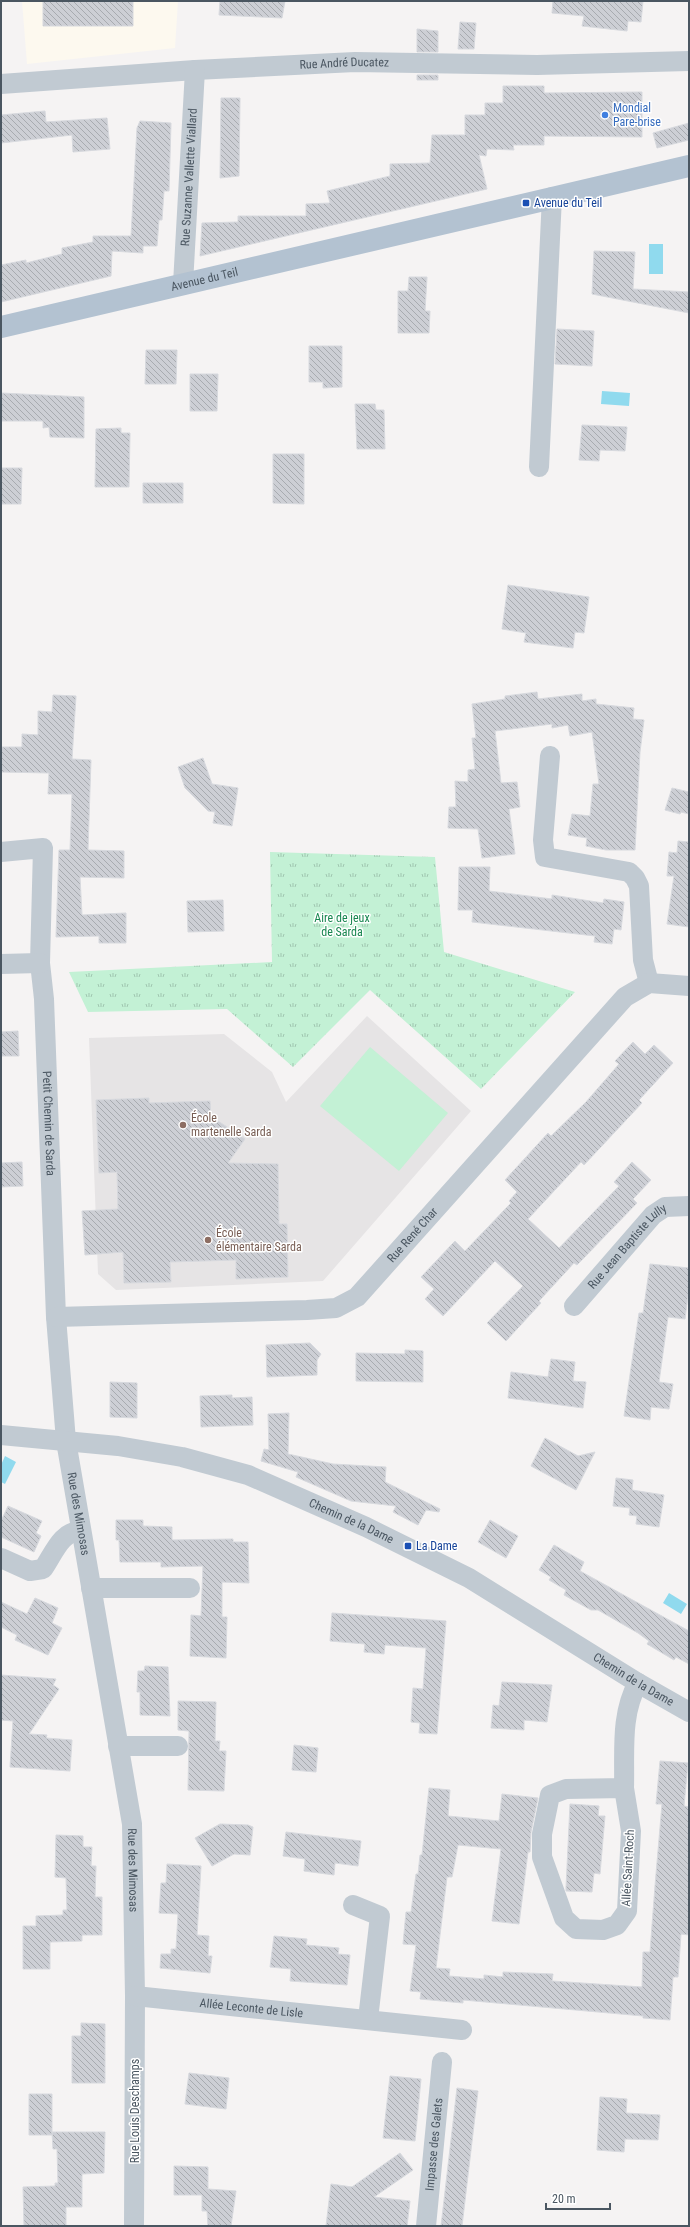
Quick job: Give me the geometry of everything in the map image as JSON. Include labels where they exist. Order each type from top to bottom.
[{"type":"main road","name":"Avenue du Teil","points":[[1,327],[689,166]]},
{"type":"street","name":"Rue André Ducatez","points":[[1,84],[195,70],[355,62],[537,65],[689,61]]},
{"type":"street","name":"Rue Suzanne Vallette Viallard","points":[[183,284],[195,70]]},
{"type":"street","points":[[539,467],[552,197]]},
{"type":"street","points":[[550,756],[543,840],[545,857],[629,872],[635,878],[639,886],[643,960],[649,983],[689,986]]},
{"type":"street","name":"Petit Chemin de Sarda","points":[[1,852],[43,848],[40,963],[44,999],[56,1317],[66,1441]]},
{"type":"street","points":[[1,964],[40,963]]},
{"type":"street","name":"Rue René Char","points":[[56,1317],[307,1310],[336,1308],[357,1297],[625,997],[649,983]]},
{"type":"street","name":"Rue Jean Baptiste Lully","points":[[574,1306],[653,1215],[665,1208],[689,1206]]},
{"type":"street","name":"Chemin de la Dame","points":[[1,1435],[112,1446],[182,1457],[248,1475],[352,1520],[469,1578],[638,1683],[689,1712]]},
{"type":"street","name":"Rue des Mimosas","points":[[66,1441],[132,1824],[135,1996]]},
{"type":"street","points":[[1,1558],[30,1571],[42,1569],[64,1536],[73,1531],[81,1532]]},
{"type":"street","points":[[91,1588],[190,1588]]},
{"type":"street","name":"Allée Saint-Roch","points":[[624,1788],[566,1789],[550,1795],[542,1834],[542,1857],[564,1918],[576,1929],[603,1930],[617,1925],[627,1911],[631,1831],[624,1788],[626,1718],[638,1683]]},
{"type":"street","points":[[118,1746],[178,1746]]},
{"type":"street","points":[[353,1905],[380,1916],[368,2019]]},
{"type":"street","name":"Allée Leconte de Lisle","points":[[135,1996],[368,2019],[462,2030]]},
{"type":"street","name":"Rue Louis Deschamps","points":[[134,2226],[135,1996]]},
{"type":"street","name":"Impasse des Galets","points":[[426,2226],[442,2062]]},
{"type":"shaded area","points":[[22,1],[178,1],[175,48],[27,64]]},
{"type":"shaded area","points":[[367,1016],[471,1111],[323,1281],[116,1290],[98,1274],[89,1038],[224,1034],[272,1072],[286,1102]]},
{"type":"green space","name":"Aire de jeux de Sarda","points":[[270,852],[435,857],[444,952],[575,992],[481,1089],[370,990],[293,1067],[227,1009],[88,1012],[69,972],[272,962]]},
{"type":"green space","points":[[370,1047],[448,1113],[399,1171],[320,1106]]},
{"type":"water","points":[[649,244],[663,244],[663,274],[649,274]]},
{"type":"water","points":[[602,391],[630,393],[629,406],[601,404]]},
{"type":"water","points":[[5,1456],[16,1462],[5,1484],[1,1482],[1,1465]]},
{"type":"water","points":[[669,1593],[687,1604],[681,1614],[663,1603]]},
{"type":"building","points":[[43,1],[133,1],[133,26],[43,26]]},
{"type":"building","points":[[220,1],[285,1],[282,18],[219,15]]},
{"type":"building","points":[[553,1],[643,1],[641,22],[628,21],[627,31],[582,26],[584,16],[552,13]]},
{"type":"building","points":[[460,22],[476,23],[474,49],[458,49]]},
{"type":"building","points":[[417,29],[438,31],[438,52],[417,52]]},
{"type":"building","points":[[417,75],[438,75],[438,80],[417,80]]},
{"type":"building","points":[[503,86],[544,86],[544,93],[642,92],[642,137],[544,136],[544,145],[513,145],[514,150],[487,149],[486,156],[479,155],[487,189],[200,256],[202,223],[238,222],[238,216],[306,216],[306,204],[330,203],[327,191],[390,176],[390,164],[430,163],[432,135],[465,135],[465,115],[485,115],[485,103],[503,103]]},
{"type":"building","points":[[221,98],[240,98],[239,176],[220,178]]},
{"type":"building","points":[[45,111],[46,122],[107,118],[110,149],[73,152],[72,135],[1,143],[1,115]]},
{"type":"building","points":[[140,121],[171,123],[169,191],[164,191],[162,220],[159,220],[157,246],[143,246],[143,253],[112,251],[111,276],[1,302],[1,265],[26,260],[26,263],[62,254],[62,248],[93,242],[93,236],[131,236],[137,128]]},
{"type":"building","points":[[689,123],[689,140],[657,148],[653,133]]},
{"type":"building","points":[[594,251],[635,252],[633,289],[689,292],[689,313],[592,294]]},
{"type":"building","points":[[409,277],[427,277],[425,311],[430,311],[429,333],[398,333],[398,291],[408,291]]},
{"type":"building","points":[[557,329],[594,331],[592,366],[555,364]]},
{"type":"building","points":[[309,346],[342,346],[342,387],[323,388],[323,382],[309,382]]},
{"type":"building","points":[[146,350],[177,350],[176,384],[145,384]]},
{"type":"building","points":[[190,374],[218,374],[217,411],[190,411]]},
{"type":"building","points":[[1,393],[84,397],[84,438],[50,437],[49,427],[43,428],[43,421],[1,421]]},
{"type":"building","points":[[355,404],[375,404],[376,410],[384,410],[385,449],[357,449]]},
{"type":"building","points":[[582,425],[627,427],[625,451],[600,450],[599,461],[579,460]]},
{"type":"building","points":[[121,428],[121,433],[130,433],[129,487],[95,487],[96,429]]},
{"type":"building","points":[[273,454],[304,454],[304,504],[273,503]]},
{"type":"building","points":[[1,468],[22,468],[21,504],[1,504]]},
{"type":"building","points":[[143,483],[183,483],[183,503],[143,503]]},
{"type":"building","points":[[508,585],[589,597],[584,633],[575,632],[573,648],[524,642],[526,633],[502,629]]},
{"type":"building","points":[[537,692],[538,699],[582,694],[582,701],[596,699],[596,704],[634,708],[633,719],[644,720],[640,752],[635,850],[606,850],[586,846],[587,838],[568,835],[572,814],[590,816],[593,784],[599,784],[592,732],[570,736],[568,725],[552,728],[552,724],[495,731],[501,783],[517,782],[520,807],[509,809],[515,854],[482,858],[478,829],[448,828],[449,807],[456,807],[455,781],[468,782],[468,770],[475,769],[472,738],[476,738],[472,704],[505,699],[505,696]]},
{"type":"building","points":[[53,695],[76,696],[72,759],[91,760],[88,850],[124,851],[124,878],[80,877],[82,915],[126,913],[126,943],[99,943],[99,936],[56,937],[59,850],[70,850],[72,794],[48,794],[49,773],[1,772],[1,747],[22,747],[22,734],[38,735],[38,711],[52,712]]},
{"type":"building","points":[[203,758],[212,784],[238,788],[232,826],[213,823],[215,812],[208,811],[185,788],[178,767]]},
{"type":"building","points":[[672,788],[689,792],[689,814],[681,812],[680,814],[665,810]]},
{"type":"building","points":[[678,841],[689,842],[689,927],[667,924],[674,876],[667,876],[669,852],[677,853]]},
{"type":"building","points":[[459,867],[490,867],[489,891],[552,899],[552,895],[603,903],[604,899],[624,902],[621,930],[614,929],[612,944],[594,942],[595,936],[472,922],[473,910],[458,910]]},
{"type":"building","points":[[223,900],[224,931],[188,932],[187,901]]},
{"type":"building","points":[[18,1031],[19,1056],[1,1056],[1,1032]]},
{"type":"building","points":[[633,1042],[645,1054],[654,1045],[673,1063],[639,1100],[642,1103],[584,1165],[581,1162],[528,1219],[559,1248],[619,1186],[614,1182],[632,1162],[651,1180],[633,1199],[637,1203],[577,1265],[574,1263],[539,1301],[541,1303],[506,1341],[487,1323],[523,1286],[495,1261],[443,1316],[425,1299],[434,1289],[421,1277],[455,1241],[465,1251],[511,1203],[509,1201],[517,1192],[505,1180],[548,1133],[551,1136],[586,1102],[619,1064],[615,1061]]},
{"type":"building","points":[[149,1098],[149,1103],[210,1101],[211,1119],[215,1119],[245,1139],[228,1163],[278,1164],[279,1224],[287,1224],[288,1277],[236,1279],[236,1260],[170,1262],[171,1282],[124,1283],[123,1252],[85,1255],[82,1211],[118,1209],[117,1172],[99,1173],[96,1100]]},
{"type":"building","points":[[22,1162],[23,1186],[1,1187],[1,1163]]},
{"type":"building","points":[[650,1264],[689,1268],[689,1288],[685,1319],[668,1317],[659,1382],[673,1384],[669,1409],[651,1407],[650,1420],[624,1416],[639,1313],[643,1313]]},
{"type":"building","points":[[310,1343],[321,1354],[317,1360],[317,1375],[267,1377],[266,1345]]},
{"type":"building","points":[[405,1350],[423,1351],[423,1382],[356,1381],[356,1353],[405,1354]]},
{"type":"building","points":[[551,1359],[575,1362],[573,1381],[586,1382],[583,1408],[508,1398],[511,1372],[548,1377]]},
{"type":"building","points":[[110,1382],[137,1383],[137,1418],[110,1417]]},
{"type":"building","points":[[232,1395],[232,1398],[252,1397],[253,1425],[201,1427],[200,1396]]},
{"type":"building","points":[[289,1413],[288,1454],[333,1464],[386,1467],[385,1482],[440,1509],[439,1512],[426,1510],[418,1525],[393,1512],[396,1506],[351,1501],[296,1477],[298,1472],[261,1461],[264,1449],[269,1450],[268,1414]]},
{"type":"building","points":[[545,1438],[578,1456],[595,1452],[576,1490],[531,1466]]},
{"type":"building","points":[[616,1478],[633,1480],[632,1490],[664,1495],[659,1527],[636,1524],[637,1516],[629,1515],[630,1508],[613,1506]]},
{"type":"building","points":[[8,1506],[42,1521],[36,1533],[41,1536],[34,1552],[1,1537],[1,1521]]},
{"type":"building","points":[[116,1520],[143,1520],[143,1526],[172,1527],[172,1540],[233,1539],[233,1542],[248,1542],[249,1583],[222,1582],[222,1617],[227,1617],[226,1658],[190,1656],[191,1615],[201,1616],[203,1566],[161,1567],[161,1562],[120,1562],[119,1540],[116,1540]]},
{"type":"building","points":[[490,1520],[518,1536],[506,1558],[478,1542]]},
{"type":"building","points":[[554,1545],[584,1562],[580,1571],[689,1631],[689,1664],[676,1657],[674,1660],[647,1644],[649,1641],[638,1633],[598,1610],[591,1610],[564,1595],[566,1590],[549,1580],[551,1577],[539,1570]]},
{"type":"building","points":[[35,1598],[58,1608],[52,1623],[62,1628],[48,1655],[15,1640],[17,1635],[1,1627],[1,1602],[27,1614]]},
{"type":"building","points":[[332,1613],[446,1621],[437,1734],[419,1733],[420,1723],[411,1722],[413,1688],[423,1689],[426,1648],[385,1645],[384,1654],[364,1652],[365,1644],[330,1641]]},
{"type":"building","points":[[145,1666],[168,1667],[170,1716],[140,1715],[140,1692],[137,1692],[138,1671],[144,1671]]},
{"type":"building","points":[[1,1675],[56,1679],[53,1685],[59,1689],[29,1734],[47,1735],[46,1738],[72,1740],[70,1771],[10,1767],[13,1721],[1,1720]]},
{"type":"building","points":[[502,1682],[552,1685],[547,1722],[524,1720],[524,1730],[491,1728],[493,1705],[499,1706]]},
{"type":"building","points":[[178,1701],[216,1702],[215,1741],[220,1741],[219,1751],[226,1751],[224,1791],[188,1790],[189,1731],[178,1730]]},
{"type":"building","points":[[294,1745],[318,1748],[316,1772],[292,1770]]},
{"type":"building","points":[[660,1761],[688,1763],[684,1806],[689,1807],[689,1935],[681,1934],[678,1977],[673,1977],[670,2020],[643,2018],[643,2016],[463,2000],[463,2003],[420,1999],[421,1992],[410,1991],[416,1945],[403,1944],[406,1912],[411,1912],[416,1874],[418,1874],[420,1855],[422,1855],[429,1788],[450,1790],[448,1816],[499,1821],[502,1794],[538,1798],[531,1832],[530,1852],[528,1852],[519,1924],[492,1921],[501,1849],[458,1845],[452,1877],[447,1877],[436,1968],[450,1969],[449,1976],[484,1979],[484,1975],[503,1977],[503,1972],[553,1974],[552,1981],[642,1987],[643,1952],[650,1952],[662,1804],[656,1804]]},
{"type":"building","points":[[570,1804],[599,1806],[598,1816],[605,1816],[600,1874],[594,1873],[592,1892],[566,1891]]},
{"type":"building","points":[[220,1824],[248,1825],[253,1827],[250,1855],[234,1854],[212,1866],[195,1838]]},
{"type":"building","points":[[286,1832],[361,1841],[358,1866],[335,1863],[334,1875],[304,1871],[305,1859],[283,1856]]},
{"type":"building","points":[[56,1835],[83,1836],[83,1847],[92,1847],[91,1866],[96,1866],[95,1897],[102,1897],[102,1935],[82,1935],[82,1941],[50,1942],[50,1969],[23,1969],[23,1926],[36,1926],[36,1916],[63,1915],[63,1910],[67,1910],[66,1878],[55,1877]]},
{"type":"building","points":[[167,1864],[201,1866],[197,1935],[209,1936],[208,1956],[212,1956],[210,1973],[160,1968],[161,1954],[171,1954],[171,1949],[176,1949],[178,1914],[159,1913],[161,1883],[166,1883]]},
{"type":"building","points":[[274,1936],[307,1939],[306,1945],[339,1948],[338,1954],[350,1955],[347,1985],[290,1981],[291,1969],[270,1967]]},
{"type":"building","points":[[81,2023],[105,2024],[105,2083],[72,2083],[72,2036],[81,2036]]},
{"type":"building","points":[[189,2073],[229,2078],[226,2109],[185,2104]]},
{"type":"building","points":[[390,2076],[421,2079],[415,2141],[383,2138]]},
{"type":"building","points":[[457,2088],[478,2091],[462,2226],[441,2226]]},
{"type":"building","points":[[29,2094],[52,2094],[52,2135],[29,2135]]},
{"type":"building","points":[[600,2097],[627,2099],[626,2113],[660,2115],[658,2140],[625,2139],[624,2152],[597,2150]]},
{"type":"building","points":[[52,2132],[105,2132],[104,2173],[82,2174],[82,2207],[66,2207],[66,2226],[24,2226],[23,2187],[55,2186],[55,2183],[58,2183],[57,2149],[53,2149]]},
{"type":"building","points":[[400,2153],[413,2170],[374,2197],[410,2201],[407,2226],[326,2226],[331,2184],[352,2187]]},
{"type":"building","points":[[174,2166],[208,2167],[208,2189],[236,2191],[231,2226],[208,2226],[207,2211],[202,2211],[202,2195],[174,2195]]},
{"type":"place","name":"Mondial Pare-brise","points":[[605,115]]},
{"type":"place","name":"Avenue du Teil","points":[[526,203]]},
{"type":"place","name":"École martenelle Sarda","points":[[183,1125]]},
{"type":"place","name":"École élémentaire Sarda","points":[[208,1240]]},
{"type":"place","name":"La Dame","points":[[408,1546]]}]
